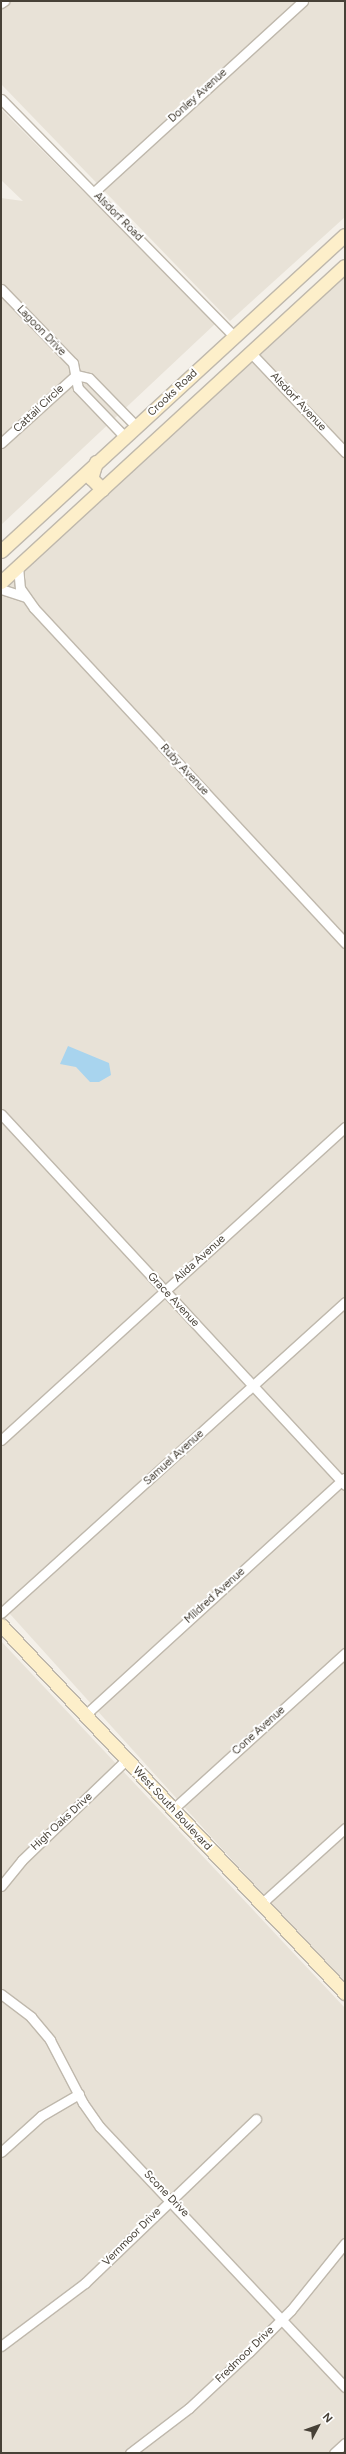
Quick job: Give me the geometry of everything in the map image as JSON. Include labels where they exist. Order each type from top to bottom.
[{"type":"main road","name":"Crooks Road","points":[[1,550],[345,235]]},
{"type":"main road","name":"Crooks Road","points":[[1,582],[345,266]]},
{"type":"main road","points":[[306,270],[316,280],[312,296]]},
{"type":"main road","points":[[96,462],[91,478],[102,489]]},
{"type":"main road","name":"West South Boulevard","points":[[1,1625],[172,1810],[345,1993]]},
{"type":"street","points":[[1,4],[4,1]]},
{"type":"street","name":"Donley Avenue","points":[[94,192],[303,1]]},
{"type":"street","name":"Alsdorf Road","points":[[1,99],[234,336]]},
{"type":"street","name":"Lagoon Drive","points":[[1,289],[73,363],[78,388],[125,437]]},
{"type":"street","name":"Alsdorf Avenue","points":[[251,352],[345,452]]},
{"type":"street","points":[[76,375],[89,378],[137,426]]},
{"type":"street","name":"Cattail Circle","points":[[1,443],[76,375]]},
{"type":"street","name":"Ruby Avenue","points":[[18,566],[18,582],[24,597],[345,943]]},
{"type":"street","name":"Ruby Avenue","points":[[1,589],[24,597]]},
{"type":"street","name":"Grace Avenue","points":[[1,1114],[164,1291],[344,1481]]},
{"type":"street","name":"Alida Avenue","points":[[1,1440],[345,1127]]},
{"type":"street","name":"Samuel Avenue","points":[[1,1613],[345,1302]]},
{"type":"street","name":"Mildred Avenue","points":[[85,1715],[344,1481]]},
{"type":"street","name":"Cone Avenue","points":[[172,1810],[345,1653]]},
{"type":"street","name":"High Oaks Drive","points":[[1,1886],[4,1874],[126,1760]]},
{"type":"street","points":[[261,1904],[345,1828]]},
{"type":"street","name":"Scone Drive","points":[[1,1994],[31,2017],[50,2040],[79,2094],[100,2127],[171,2198],[281,2320],[345,2387]]},
{"type":"street","points":[[1,2152],[41,2116],[79,2094]]},
{"type":"street","name":"Vernmoor Drive","points":[[1,2346],[85,2283],[171,2198],[256,2119]]},
{"type":"street","name":"Fredmoor Drive","points":[[130,2453],[189,2408],[281,2320],[345,2243]]},
{"type":"street","points":[[334,2453],[345,2443]]},
{"type":"shaded area","points":[[1,1],[345,1],[345,217],[230,321],[1,84]]},
{"type":"shaded area","points":[[1,109],[215,324],[1,525],[1,198],[23,201],[1,180]]},
{"type":"shaded area","points":[[345,276],[345,1985],[1,1604],[1,592]]},
{"type":"shaded area","points":[[1,1641],[345,2008],[345,2453],[1,2453]]},
{"type":"water","points":[[68,1046],[109,1063],[111,1075],[99,1082],[90,1082],[76,1067],[60,1064]]}]
